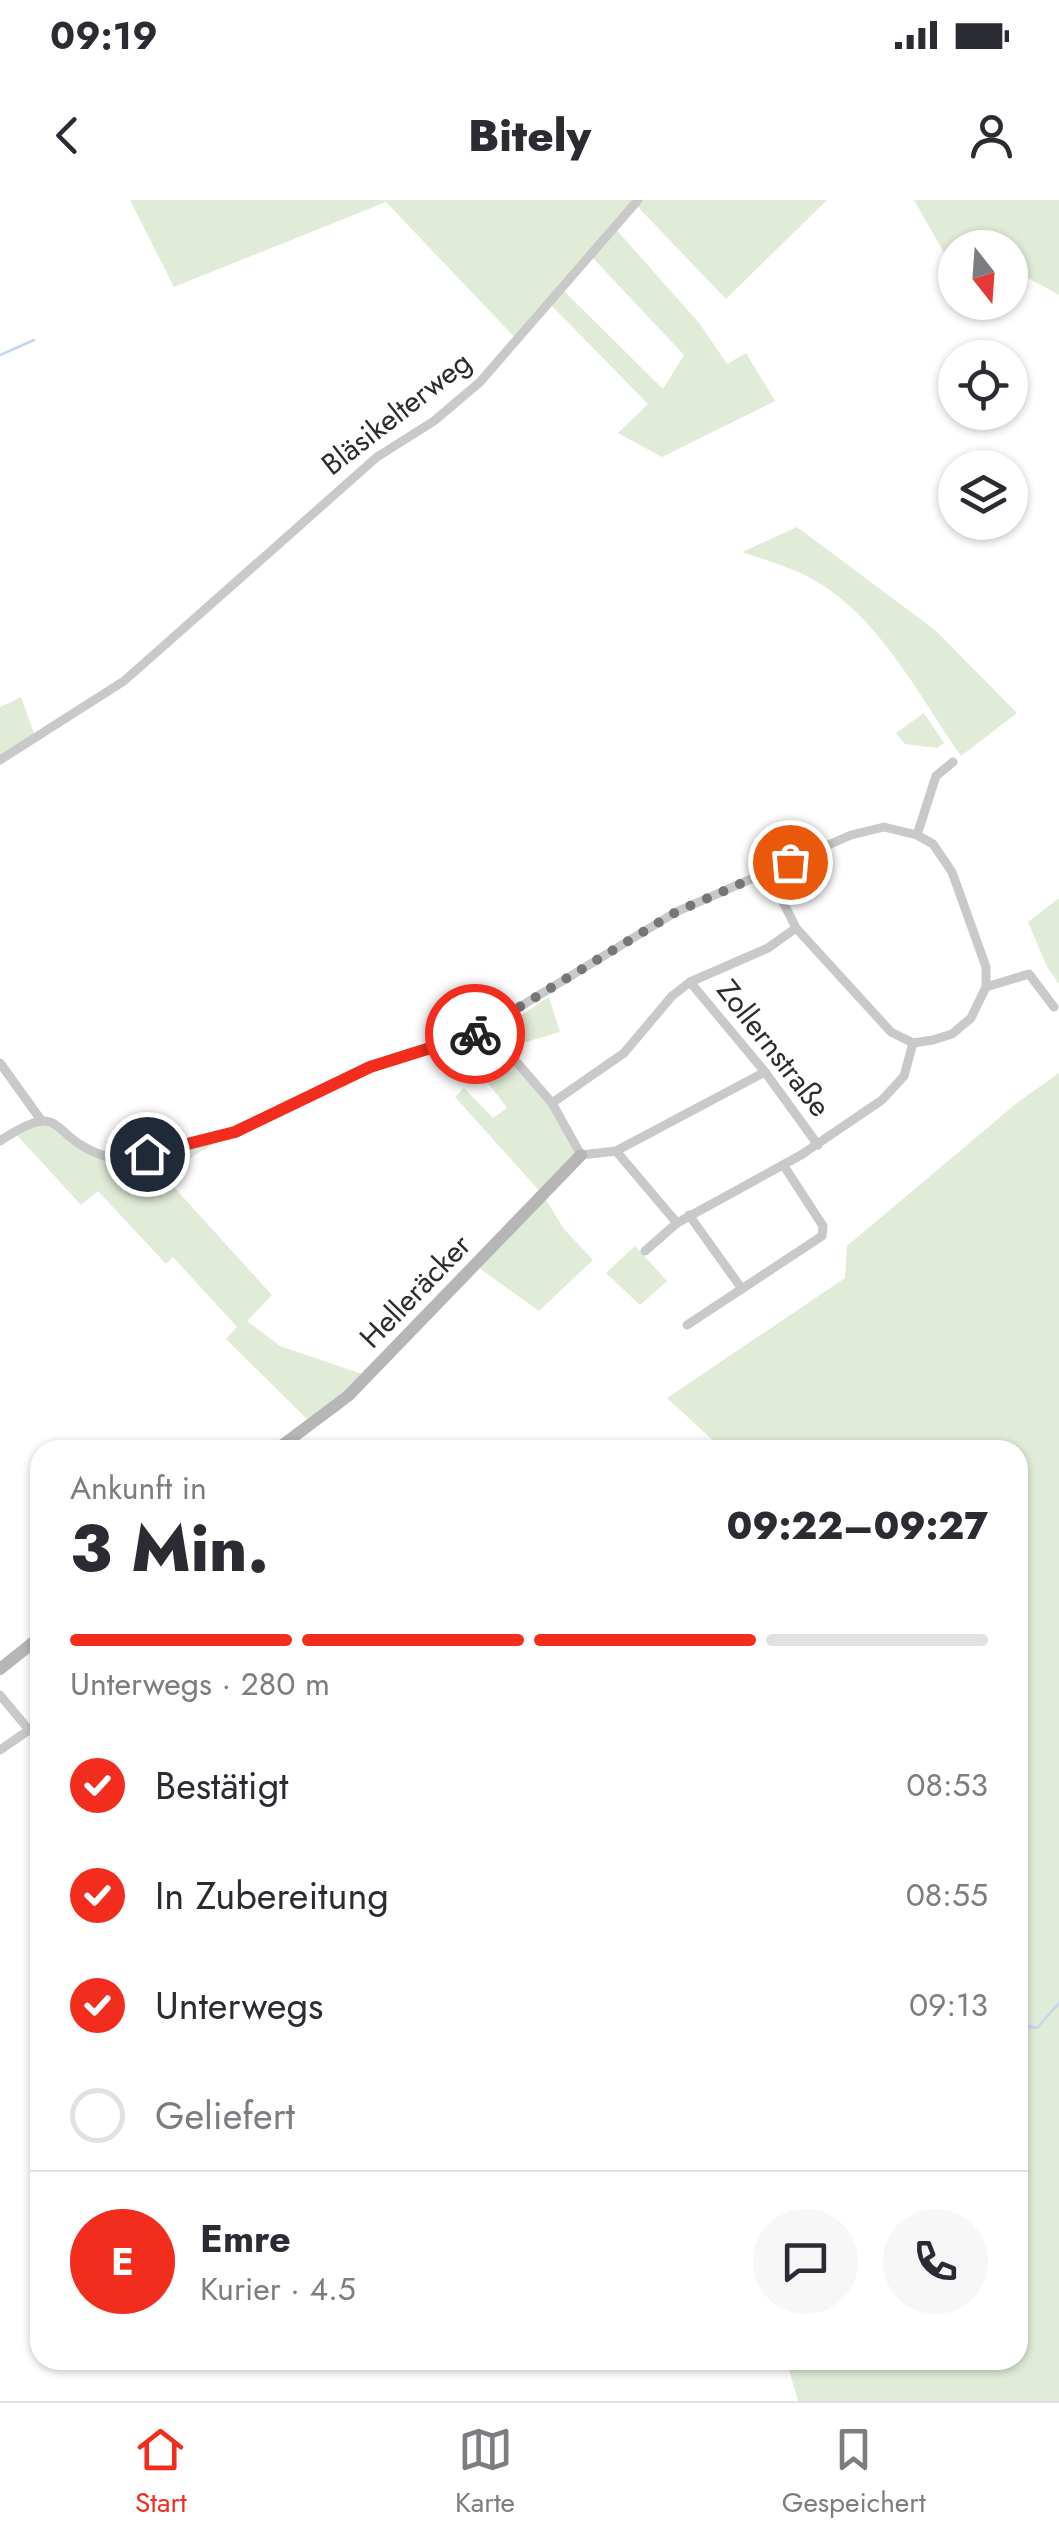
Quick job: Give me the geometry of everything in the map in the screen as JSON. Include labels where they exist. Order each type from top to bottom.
[{"type":"street","name":"Bläsikelterweg","points":[[0,760],[84,710],[166,646],[377,457],[434,421],[480,382],[638,200]]},
{"type":"street","points":[[917,834],[936,776],[953,762]]},
{"type":"street","points":[[0,1141],[27,1123],[41,1120],[54,1123],[99,1155],[123,1157],[170,1150],[235,1132],[370,1067],[489,1030],[498,1020],[676,912],[768,872],[870,828],[917,834],[939,850],[952,872],[986,966],[986,987],[971,1018],[960,1029],[913,1043],[891,1032],[796,928],[768,872]]},
{"type":"street","points":[[552,1104],[624,1054],[672,996],[690,982],[768,948],[796,928]]},
{"type":"street","points":[[986,987],[1030,974],[1054,1007]]},
{"type":"street","name":"Zollernstraße","points":[[690,982],[765,1072],[818,1145]]},
{"type":"street","points":[[489,1030],[552,1104],[580,1155],[616,1151],[765,1072]]},
{"type":"street","points":[[645,1251],[677,1222],[784,1166],[894,1090],[908,1068],[913,1043]]},
{"type":"street","points":[[0,1063],[41,1120]]},
{"type":"street","points":[[616,1151],[677,1222]]},
{"type":"street","name":"Helleräcker","points":[[289,1440],[348,1396],[580,1155]]},
{"type":"street","points":[[687,1325],[824,1231],[784,1166]]},
{"type":"street","points":[[689,1216],[742,1289]]},
{"type":"street","points":[[0,1668],[30,1645]]},
{"type":"street","points":[[0,1695],[29,1730],[0,1750]]},
{"type":"green space","points":[[130,200],[827,200],[726,299],[635,204],[614,227],[700,324],[727,364],[746,353],[775,401],[662,457],[618,433],[648,404],[550,304],[518,341],[386,202],[174,287]],"holes":[[[591,256],[684,355],[663,389],[562,289]]]},
{"type":"green space","points":[[914,200],[1059,200],[1059,295],[1028,278],[1028,230],[938,230],[938,242]]},
{"type":"green space","points":[[797,527],[935,630],[1017,713],[961,756],[885,644],[848,605],[807,576],[742,552]]},
{"type":"green space","points":[[21,697],[36,739],[0,760],[0,707]]},
{"type":"green space","points":[[924,713],[944,743],[937,748],[905,744],[896,733]]},
{"type":"green space","points":[[1059,898],[1059,984],[1047,967],[1028,922]]},
{"type":"green space","points":[[549,997],[560,1032],[512,1046],[506,1036],[508,1024]]},
{"type":"green space","points":[[489,1030],[552,1103],[581,1155],[543,1195],[455,1097],[464,1088],[493,1118],[507,1108],[455,1040]]},
{"type":"green space","points":[[1059,1073],[1059,2401],[798,2401],[789,2370],[1028,2370],[1028,1440],[713,1440],[667,1398],[845,1278],[847,1246],[1018,1102]]},
{"type":"green space","points":[[41,1120],[99,1155],[123,1157],[235,1132],[162,1174],[272,1295],[247,1321],[280,1346],[368,1376],[313,1425],[226,1339],[237,1327],[173,1257],[166,1264],[98,1191],[81,1205],[14,1132]]},
{"type":"green space","points":[[543,1195],[564,1229],[593,1260],[539,1311],[475,1265]]},
{"type":"green space","points":[[635,1246],[667,1281],[640,1305],[606,1273]]},
{"type":"waterway","points":[[0,355],[34,340]]},
{"type":"waterway","points":[[1028,2026],[1037,2028],[1059,2003]]},
{"type":"way so far","points":[[475,1034],[489,1030],[498,1020],[676,912],[790,862]]},
{"type":"route","points":[[147,1154],[235,1132],[370,1067],[475,1034]]}]
